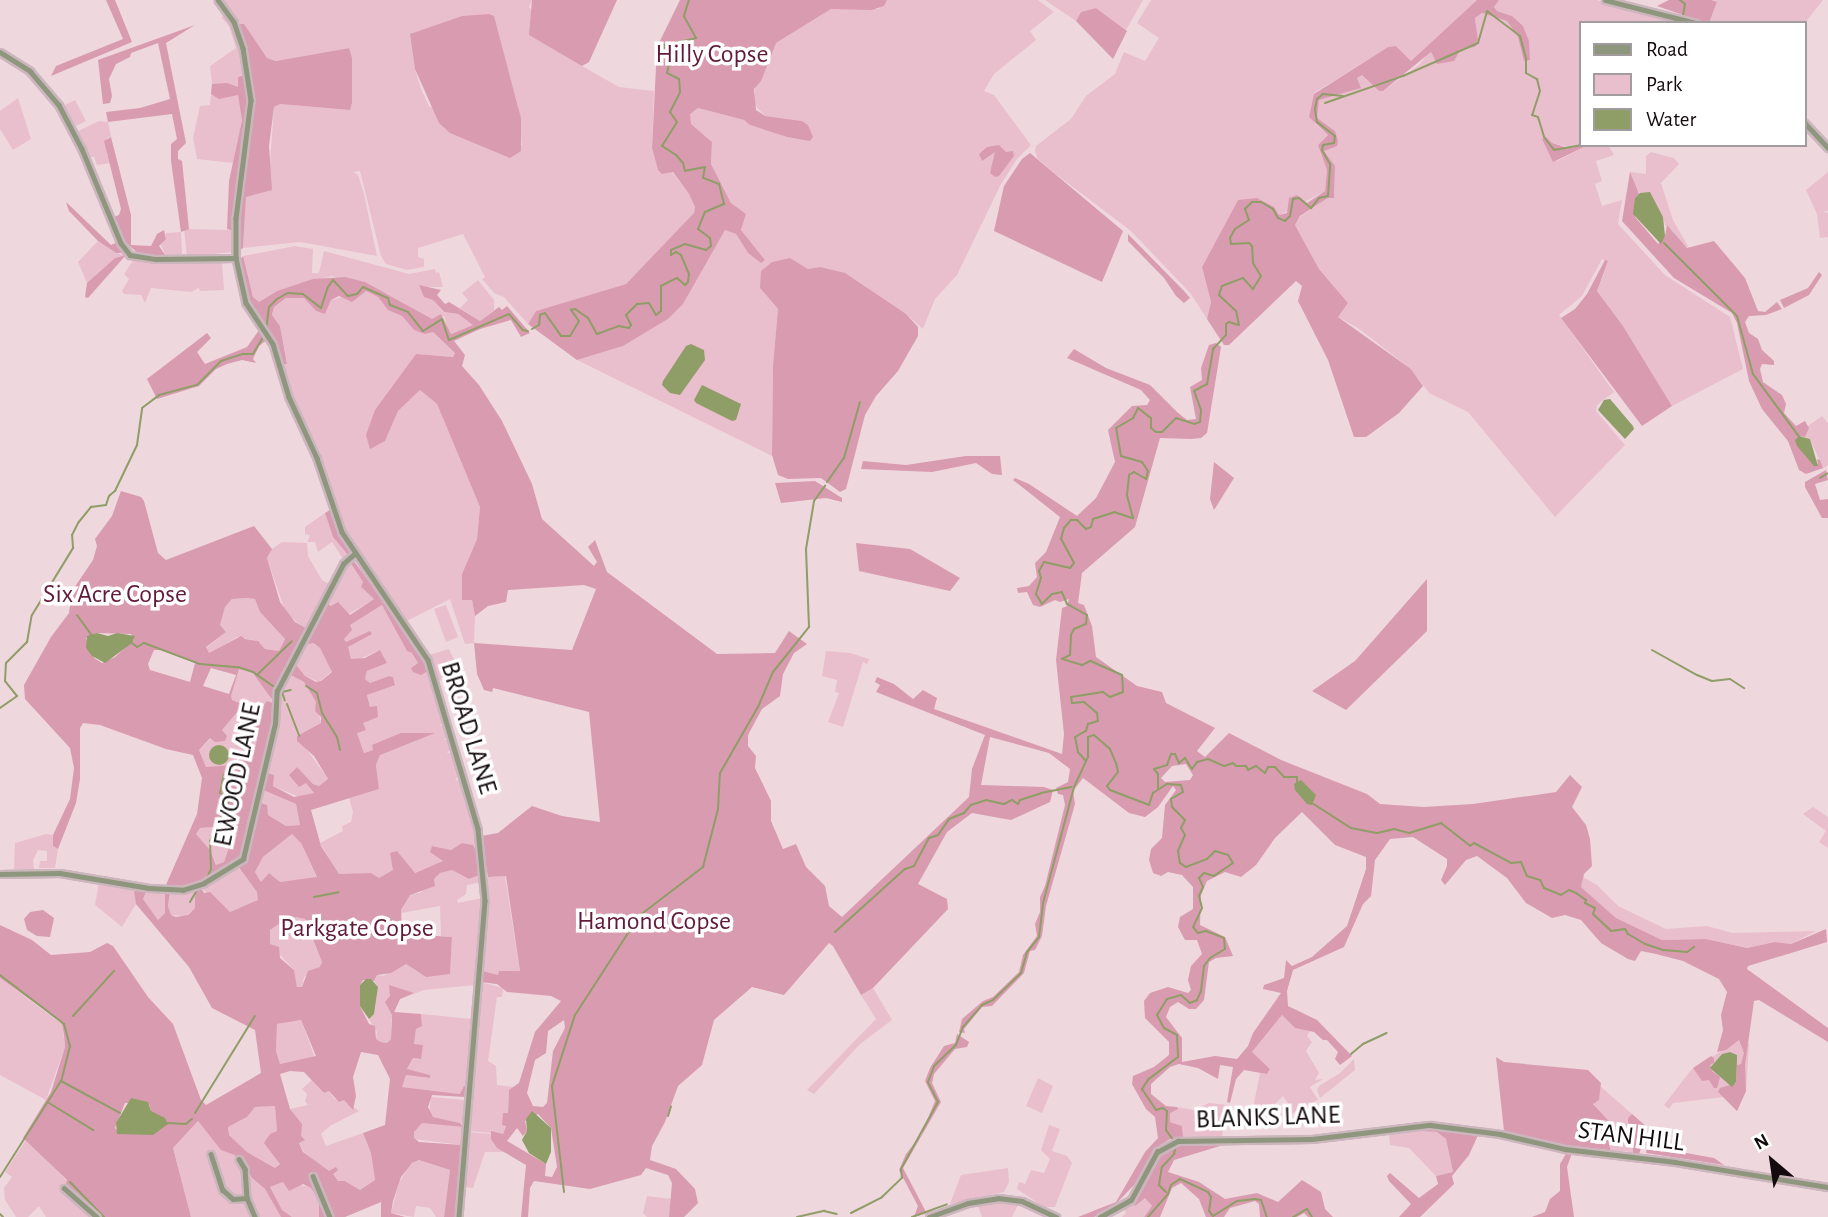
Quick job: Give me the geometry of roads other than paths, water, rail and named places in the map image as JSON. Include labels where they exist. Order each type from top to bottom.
[{"type":"street","name":"BROAD LANE","points":[[218,0],[234,22],[243,48],[251,100],[238,186],[236,256],[246,303],[267,334],[289,397],[317,458],[334,513],[354,554],[431,667],[453,750],[475,816],[483,855],[485,911],[459,1217]]},
{"type":"street","points":[[1605,0],[1688,21]]},
{"type":"street","points":[[0,52],[30,71],[59,105],[78,139],[121,243],[131,255],[156,259],[236,256]]},
{"type":"street","points":[[1807,125],[1828,148]]},
{"type":"street","name":"EWOOD LANE","points":[[0,874],[60,873],[149,888],[179,890],[194,888],[223,872],[245,855],[249,824],[275,724],[277,689],[343,564],[354,554]]},
{"type":"street","name":"BLANKS LANE","points":[[1101,1217],[1130,1200],[1152,1158],[1178,1140],[1292,1140],[1430,1125]]},
{"type":"street","name":"STAN HILL","points":[[1430,1125],[1500,1134],[1565,1149],[1675,1162],[1828,1186]]},
{"type":"street","points":[[211,1154],[223,1190],[233,1199],[247,1198]]},
{"type":"street","points":[[239,1159],[245,1169],[247,1198],[255,1217]]},
{"type":"street","points":[[313,1176],[330,1217]]},
{"type":"street","points":[[64,1188],[97,1217]]},
{"type":"street","points":[[929,1217],[957,1206],[997,1198],[1022,1201],[1056,1217]]},
{"type":"water","points":[[1650,192],[1663,217],[1665,236],[1661,244],[1633,214],[1635,198],[1640,193]]},
{"type":"water","points":[[691,344],[704,350],[705,360],[680,395],[670,393],[662,385],[663,381],[686,346]]},
{"type":"water","points":[[702,385],[741,404],[736,420],[732,421],[696,403],[694,400]]},
{"type":"water","points":[[1610,399],[1633,426],[1634,429],[1625,439],[1598,410],[1604,400]]},
{"type":"water","points":[[1799,436],[1810,439],[1818,466],[1814,466],[1797,446],[1795,440]]},
{"type":"water","points":[[97,633],[108,636],[117,633],[135,636],[132,643],[105,663],[92,656],[86,648],[87,636]]},
{"type":"water","points":[[219,745],[226,748],[229,755],[226,762],[219,765],[212,762],[209,755],[212,748]]},
{"type":"water","points":[[1301,780],[1316,795],[1312,805],[1307,804],[1295,790],[1294,784]]},
{"type":"water","points":[[366,979],[371,979],[378,987],[374,1014],[369,1019],[360,1006],[360,985]]},
{"type":"water","points":[[1730,1052],[1737,1055],[1736,1082],[1732,1087],[1710,1068],[1722,1054]]},
{"type":"water","points":[[131,1098],[148,1102],[151,1111],[165,1118],[168,1124],[153,1135],[117,1134],[116,1123]]},
{"type":"water","points":[[532,1111],[551,1128],[551,1152],[546,1164],[529,1153],[522,1140],[527,1131],[526,1119]]},
{"type":"waterway","points":[[532,329],[539,325],[540,315],[545,313],[561,336],[570,336],[579,321],[571,310],[575,309],[588,318],[597,334],[619,326],[629,328],[631,325],[626,315],[637,304],[649,303],[656,315],[661,311],[661,286],[677,278],[685,285],[688,282],[689,274],[681,255],[676,252],[671,255],[671,250],[685,244],[706,250],[711,246],[710,238],[698,229],[705,212],[724,204],[719,184],[703,178],[705,167],[685,171],[683,163],[676,155],[662,146],[677,122],[670,112],[680,92],[679,79],[667,73],[670,60],[664,45],[696,38],[684,16],[689,0]]},
{"type":"waterway","points":[[1680,0],[1685,4],[1683,15]]},
{"type":"waterway","points":[[1325,103],[1403,76],[1478,43],[1487,11],[1520,36],[1526,59],[1526,73],[1537,79],[1540,91],[1532,115],[1538,117],[1544,137],[1554,150],[1580,145]]},
{"type":"waterway","points":[[1086,761],[1078,752],[1075,737],[1086,731],[1088,724],[1098,721],[1097,713],[1084,702],[1072,703],[1071,697],[1103,692],[1110,697],[1123,692],[1122,675],[1090,661],[1082,665],[1062,659],[1070,655],[1071,635],[1074,629],[1086,624],[1087,615],[1067,604],[1062,592],[1052,594],[1042,604],[1036,594],[1041,578],[1039,571],[1044,562],[1070,568],[1074,563],[1061,539],[1064,528],[1071,520],[1077,520],[1086,529],[1091,527],[1093,519],[1114,512],[1133,518],[1127,495],[1129,475],[1134,472],[1146,479],[1148,471],[1142,462],[1121,456],[1116,428],[1133,418],[1138,408],[1151,418],[1151,428],[1156,432],[1162,432],[1176,418],[1194,424],[1200,422],[1201,410],[1194,391],[1207,384],[1213,349],[1226,335],[1226,324],[1229,322],[1239,325],[1236,311],[1219,295],[1222,286],[1243,278],[1253,289],[1261,276],[1253,263],[1252,246],[1249,243],[1231,244],[1230,238],[1235,229],[1249,220],[1245,209],[1252,202],[1261,202],[1285,221],[1290,216],[1293,199],[1299,198],[1311,208],[1319,198],[1328,196],[1330,164],[1322,150],[1323,145],[1334,143],[1335,136],[1317,122],[1315,109],[1317,99],[1323,94],[1343,96]]},
{"type":"waterway","points":[[1664,243],[1737,316],[1753,374],[1800,438]]},
{"type":"waterway","points":[[266,331],[269,307],[277,299],[288,293],[303,294],[321,308],[333,280],[348,296],[357,294],[363,287],[388,298],[390,305],[408,312],[423,331],[442,319],[449,340],[509,314],[523,330],[528,331]]},
{"type":"waterway","points":[[0,708],[17,696],[5,681],[6,663],[27,642],[32,615],[73,548],[72,535],[78,523],[91,507],[106,505],[109,496],[115,491],[137,445],[142,408],[159,395],[197,385],[221,361],[243,354],[253,354],[264,336]]},
{"type":"waterway","points":[[827,482],[844,458],[860,402]]},
{"type":"waterway","points":[[1820,478],[1828,473]]},
{"type":"waterway","points":[[564,1192],[552,1086],[575,1015],[639,916],[703,867],[718,809],[720,773],[758,707],[773,672],[809,627],[806,549],[814,501],[825,486]]},
{"type":"waterway","points":[[77,615],[91,634]]},
{"type":"waterway","points":[[258,674],[292,641]]},
{"type":"waterway","points":[[132,643],[137,647],[144,643],[200,664],[238,667],[253,672],[282,692],[285,701]]},
{"type":"waterway","points":[[1652,650],[1697,675],[1712,681],[1730,679],[1744,688]]},
{"type":"waterway","points":[[306,686],[317,693],[322,713],[337,737],[340,750]]},
{"type":"waterway","points":[[282,692],[291,690]]},
{"type":"waterway","points":[[287,704],[299,736]]},
{"type":"waterway","points":[[851,1213],[881,1198],[902,1178],[901,1169],[938,1102],[928,1082],[934,1066],[956,1045],[963,1027],[982,1005],[993,1000],[1021,973],[1027,952],[1039,937],[1043,903],[1074,787],[1088,757],[1088,737],[1094,735],[1110,749],[1116,763],[1118,772],[1107,786],[1110,790],[1149,805],[1153,793],[1167,784],[1181,785],[1183,792],[1171,799],[1172,807],[1185,820],[1181,828],[1185,835],[1178,851],[1180,863],[1186,867],[1207,859],[1215,851],[1228,855],[1233,863],[1214,876],[1204,873],[1199,878],[1203,887],[1199,896],[1202,908],[1193,927],[1198,933],[1206,931],[1224,938],[1225,949],[1210,958],[1204,966],[1201,991],[1197,1000],[1190,1003],[1181,995],[1167,999],[1157,1015],[1164,1028],[1177,1035],[1178,1057],[1148,1080],[1142,1089],[1156,1110],[1163,1108],[1167,1111],[1166,1130],[1173,1140]]},
{"type":"waterway","points":[[1158,789],[1158,774],[1154,769],[1167,765],[1171,754],[1175,754],[1179,763],[1185,758],[1192,769],[1197,762],[1208,759],[1224,766],[1233,763],[1236,766],[1246,766],[1248,770],[1256,766],[1265,773],[1268,767],[1275,767],[1284,777],[1297,777],[1297,782]]},
{"type":"waterway","points":[[207,878],[211,869],[210,841],[229,801],[220,793],[224,774]]},
{"type":"waterway","points":[[835,932],[905,869],[914,866],[929,838],[938,835],[949,819],[964,813],[971,805],[986,800],[1004,804],[1012,800],[1018,804],[1020,800],[1041,793],[1071,787]]},
{"type":"waterway","points":[[1312,803],[1351,828],[1377,833],[1394,829],[1409,833],[1441,823],[1470,846],[1474,843],[1511,863],[1521,862],[1527,876],[1540,880],[1544,888],[1561,895],[1569,890],[1576,893],[1586,900],[1585,903],[1595,908],[1593,914],[1611,931],[1625,929],[1628,934],[1645,944],[1664,950],[1687,952],[1694,947]]},
{"type":"waterway","points":[[190,902],[197,890]]},
{"type":"waterway","points":[[314,897],[339,892]]},
{"type":"waterway","points":[[73,1016],[114,971]]},
{"type":"waterway","points":[[0,975],[64,1024],[70,1046],[61,1081],[120,1113]]},
{"type":"waterway","points":[[195,1113],[255,1016]]},
{"type":"waterway","points":[[1351,1054],[1363,1044],[1387,1033]]},
{"type":"waterway","points":[[0,1177],[61,1081]]},
{"type":"waterway","points":[[49,1103],[93,1130]]},
{"type":"waterway","points":[[668,1116],[671,1106]]},
{"type":"waterway","points":[[167,1123],[186,1124],[192,1119]]},
{"type":"waterway","points":[[1227,1143],[1316,1142]]},
{"type":"waterway","points":[[1215,1143],[1223,1143]]},
{"type":"waterway","points":[[1166,1192],[1159,1185],[1162,1167],[1174,1154],[1176,1145]]},
{"type":"waterway","points":[[1148,1217],[1168,1194],[1171,1185],[1180,1179],[1208,1192],[1211,1197],[1209,1211],[1213,1216],[1237,1201],[1255,1199],[1261,1200],[1267,1217]]},
{"type":"waterway","points":[[70,1182],[104,1217]]},
{"type":"waterway","points":[[912,1217],[947,1204]]},
{"type":"waterway","points":[[1293,1217],[1307,1209],[1312,1217]]},
{"type":"waterway","points":[[797,1217],[824,1211],[837,1214]]},
{"type":"waterway","points":[[0,1214],[3,1217]]},
{"type":"park label","name":"Hilly Copse","points":[[712,55]]},
{"type":"park label","name":"Six Acre Copse","points":[[115,595]]},
{"type":"park label","name":"Hamond Copse","points":[[654,922]]},
{"type":"park label","name":"Parkgate Copse","points":[[357,929]]}]
